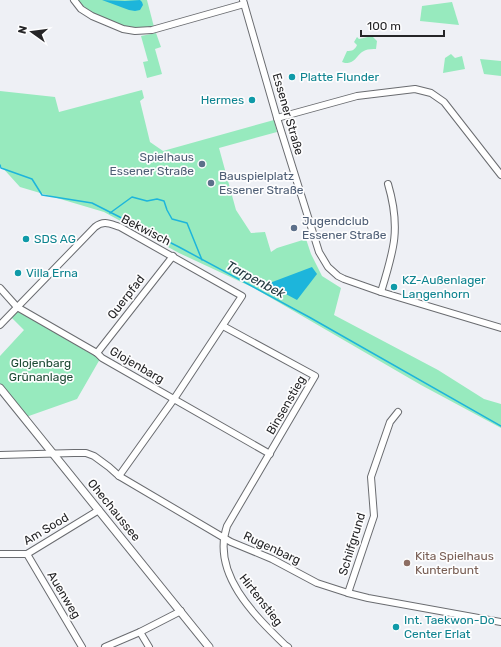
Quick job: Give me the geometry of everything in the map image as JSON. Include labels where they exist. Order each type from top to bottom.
[{"type":"main road","name":"Ohechaussee","points":[[0,389],[209,647]]},
{"type":"street","points":[[74,0],[81,9],[92,16],[122,28],[139,31],[156,29],[244,2]]},
{"type":"street","name":"Essener Straße","points":[[244,2],[277,118],[315,240],[324,262],[333,272],[344,279],[381,292],[501,328]]},
{"type":"street","points":[[277,118],[357,96],[408,89],[422,90],[431,93],[444,102],[501,175]]},
{"type":"street","points":[[381,292],[392,254],[395,237],[396,220],[388,184]]},
{"type":"street","name":"Bekwisch","points":[[0,325],[94,227],[100,223],[108,223],[120,227],[242,296],[223,326]]},
{"type":"street","name":"Querpfad","points":[[97,352],[173,256]]},
{"type":"street","name":"Glojenbarg","points":[[0,288],[16,307],[97,352],[102,358],[270,454]]},
{"type":"street","points":[[119,476],[174,399],[223,326]]},
{"type":"street","name":"Binsenstieg","points":[[223,326],[315,376],[227,526],[223,537]]},
{"type":"street","name":"Schilfgrund","points":[[348,593],[374,516],[371,477],[390,422],[398,412]]},
{"type":"street","name":"Rugenbarg","points":[[0,455],[86,453],[102,461],[119,476],[231,542],[292,569],[317,583],[348,593],[501,622]]},
{"type":"street","name":"Am Sood","points":[[0,554],[27,554],[99,510]]},
{"type":"street","name":"Hirtenstieg","points":[[223,537],[223,554],[226,569],[234,585],[266,626],[286,646]]},
{"type":"street","name":"Auenweg","points":[[27,554],[82,647]]},
{"type":"street","points":[[105,647],[140,632],[181,611]]},
{"type":"street","points":[[140,632],[149,647]]},
{"type":"green space","points":[[78,0],[147,0],[154,27],[138,29],[114,23],[89,10]]},
{"type":"green space","points":[[452,2],[459,25],[420,21],[422,6]]},
{"type":"green space","points":[[156,33],[161,47],[155,49],[162,74],[147,78],[143,62],[148,61],[141,36]]},
{"type":"green space","points":[[372,36],[377,41],[376,49],[364,51],[354,61],[345,63],[342,62],[347,51],[353,50],[356,47],[357,45],[354,42],[357,37],[359,39]]},
{"type":"green space","points":[[451,54],[455,58],[462,56],[465,69],[443,73],[445,58]]},
{"type":"green space","points":[[480,59],[501,61],[501,76],[484,74]]},
{"type":"green space","points":[[142,90],[144,98],[140,101],[150,142],[163,151],[274,120],[277,132],[219,148],[236,210],[251,233],[265,232],[271,252],[277,248],[306,239],[311,254],[322,276],[341,288],[334,315],[438,370],[484,399],[501,404],[501,428],[421,385],[254,288],[179,253],[104,212],[20,187],[0,165],[0,91],[55,97],[59,112]]},
{"type":"green space","name":"Glojenbarg Grünanlage","points":[[17,311],[100,359],[77,399],[26,417],[0,384],[0,356],[24,330],[11,317]]},
{"type":"water","points":[[102,0],[140,0],[143,5],[140,10],[135,11]]},
{"type":"water","points":[[312,267],[317,274],[297,300],[267,284]]},
{"type":"waterway","name":"Tarpenbek","points":[[0,165],[1,168],[32,179],[42,195],[92,203],[179,247],[309,317],[501,426]]},
{"type":"waterway","points":[[110,213],[132,197],[147,201],[157,199],[164,201],[172,219],[187,223],[202,260]]},
{"type":"place","name":"Platte Flunder","points":[[292,77]]},
{"type":"place","name":"Hermes","points":[[252,100]]},
{"type":"place","name":"Spielhaus Essener Straße","points":[[202,164]]},
{"type":"place","name":"Bauspielplatz Essener Straße","points":[[211,183]]},
{"type":"place","name":"Jugendclub Essener Straße","points":[[294,228]]},
{"type":"place","name":"SDS AG","points":[[26,239]]},
{"type":"place","name":"Villa Erna","points":[[18,273]]},
{"type":"place","name":"KZ-Außenlager Langenhorn","points":[[394,287]]},
{"type":"place","name":"Kita Spielhaus Kunterbunt","points":[[407,563]]},
{"type":"place","name":"Int. Taekwon-Do Center Erlat","points":[[396,627]]}]
